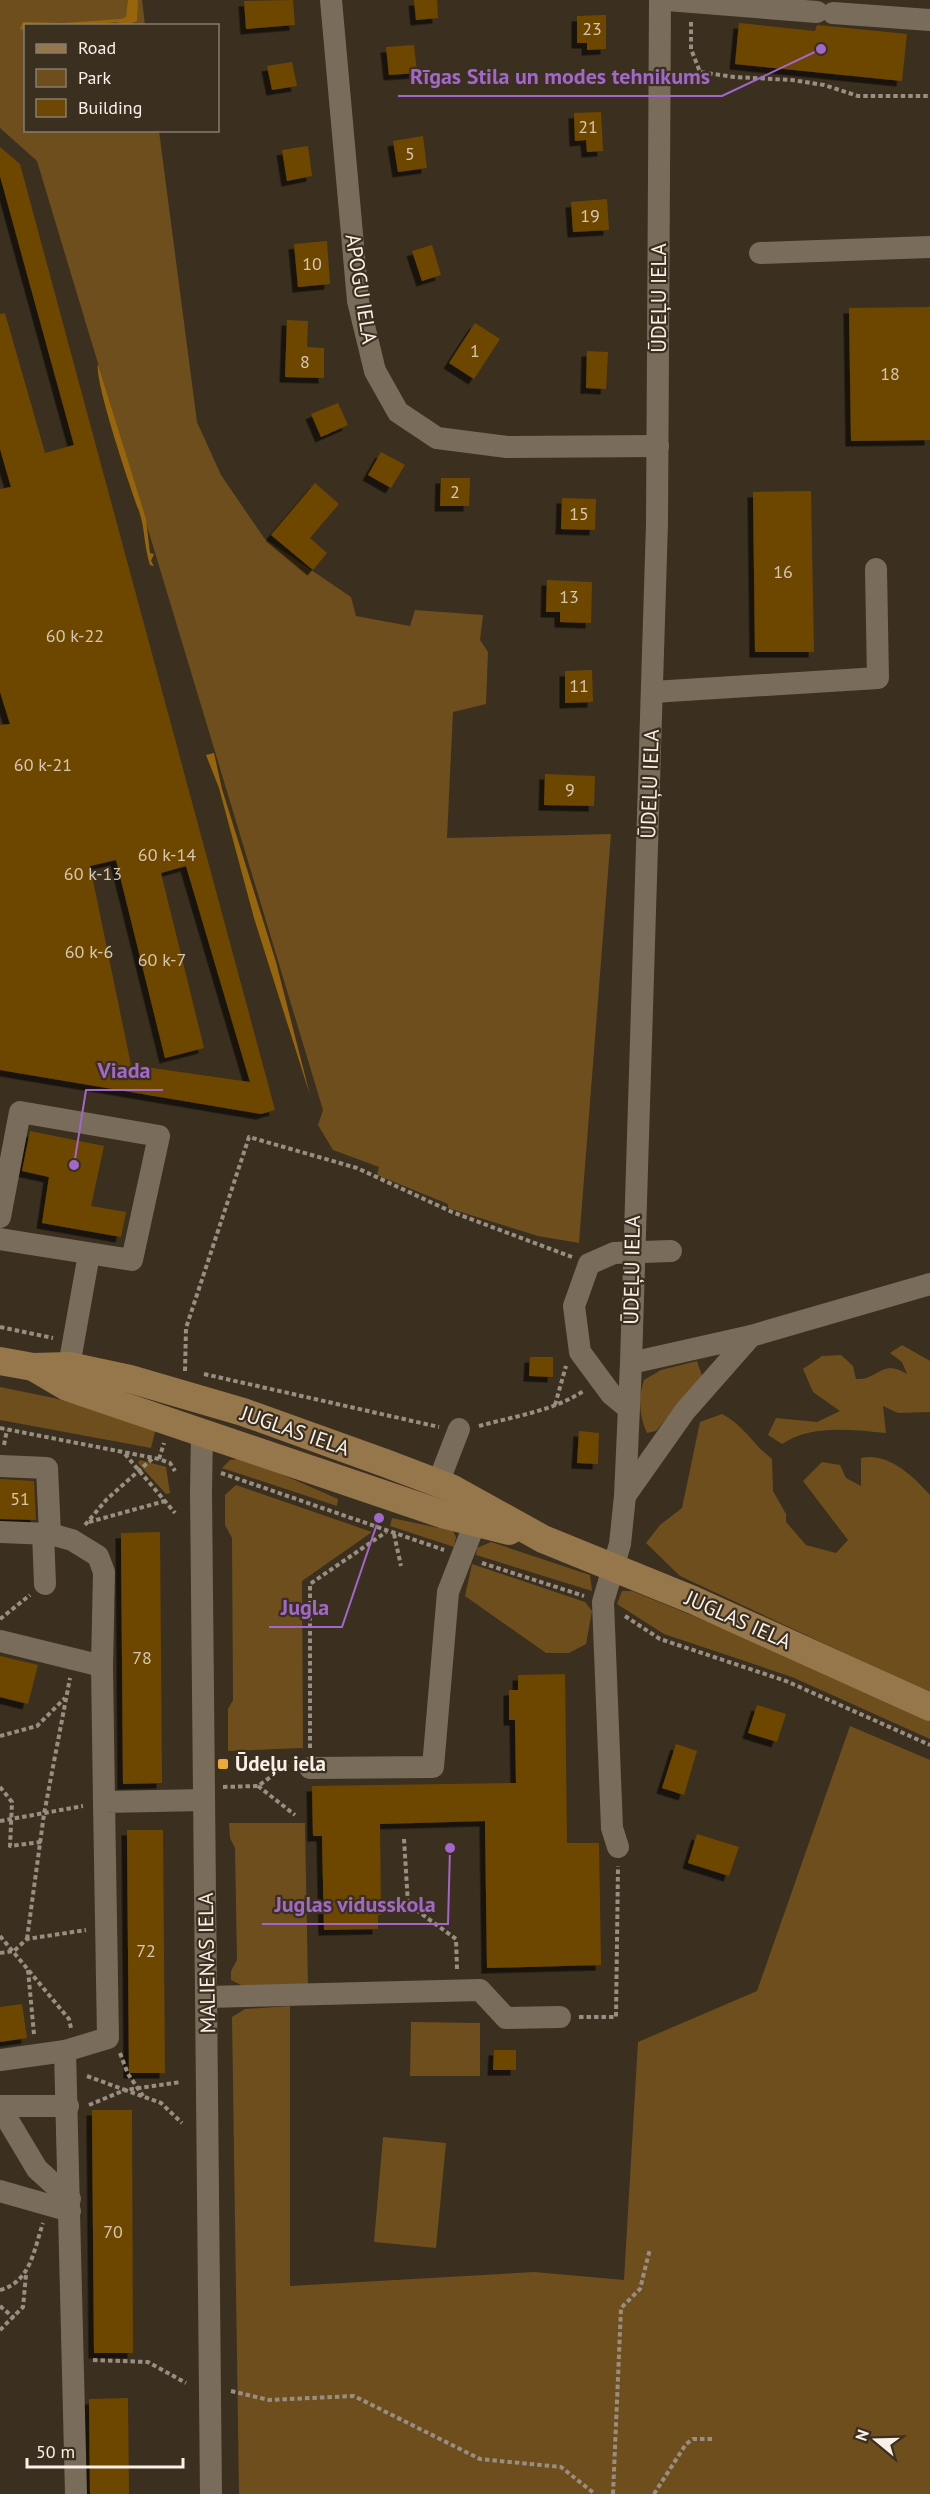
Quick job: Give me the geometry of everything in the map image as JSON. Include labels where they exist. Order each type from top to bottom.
[{"type":"main road","name":"JUGLAS IELA","points":[[0,1361],[33,1367],[69,1366],[130,1379],[212,1402],[438,1483],[543,1539],[612,1566],[930,1707]]},
{"type":"main road","name":"JUGLAS IELA","points":[[33,1367],[67,1387],[475,1523],[543,1539]]},
{"type":"main road","points":[[202,1432],[212,1402]]},
{"type":"street","name":"APOGU IELA","points":[[331,0],[358,301],[375,371],[398,412],[437,438],[507,447],[658,446]]},
{"type":"street","name":"ŪDEĻU IELA","points":[[618,1847],[612,1828],[603,1602],[620,1544],[625,1496],[631,1363],[632,1250],[653,692],[658,446],[660,0]]},
{"type":"street","points":[[667,0],[930,20]]},
{"type":"street","points":[[760,253],[930,247]]},
{"type":"street","points":[[653,692],[878,678],[876,569]]},
{"type":"street","points":[[0,1217],[20,1112],[159,1136],[132,1260],[0,1239]]},
{"type":"street","points":[[628,1408],[611,1394],[580,1352],[574,1306],[589,1264],[614,1253],[632,1250],[671,1251]]},
{"type":"street","points":[[69,1366],[89,1254]]},
{"type":"street","points":[[631,1363],[751,1336],[930,1284]]},
{"type":"street","points":[[625,1496],[685,1411],[751,1336]]},
{"type":"street","points":[[438,1483],[459,1429]]},
{"type":"street","name":"MALIENAS IELA","points":[[202,1432],[211,2494]]},
{"type":"street","points":[[1,1466],[47,1468],[45,1584]]},
{"type":"street","points":[[310,1763],[433,1767],[448,1592],[475,1523]]},
{"type":"street","points":[[0,1532],[46,1533],[72,1540],[98,1556],[104,1572],[102,1666],[108,2038],[69,2056],[36,2055],[0,2060]]},
{"type":"street","points":[[0,1641],[102,1666]]},
{"type":"street","points":[[104,1802],[204,1794]]},
{"type":"street","points":[[207,1996],[480,1990],[506,2018],[560,2017]]},
{"type":"street","points":[[69,2056],[63,2205],[73,2360],[76,2494]]},
{"type":"street","points":[[0,2107],[68,2112]]},
{"type":"street","points":[[0,2107],[37,2169],[63,2205]]},
{"type":"street","points":[[0,2191],[63,2205]]},
{"type":"path","points":[[692,2],[691,49],[700,72],[734,77],[792,80],[824,85],[858,96],[930,96]]},
{"type":"path","points":[[309,1400],[211,1374],[185,1376],[186,1328],[249,1137],[357,1168],[452,1212],[589,1264]]},
{"type":"path","points":[[555,1406],[566,1363]]},
{"type":"path","points":[[0,1428],[153,1458],[170,1463],[175,1471]]},
{"type":"path","points":[[124,1453],[175,1513]]},
{"type":"path","points":[[72,1540],[107,1500],[153,1458]]},
{"type":"path","points":[[220,1473],[463,1557],[603,1602],[660,1639],[786,1681],[930,1745]]},
{"type":"path","points":[[88,1522],[165,1501]]},
{"type":"path","points":[[204,1794],[258,1786],[296,1759],[310,1763],[310,1584],[387,1531]]},
{"type":"path","points":[[394,1533],[401,1566]]},
{"type":"path","points":[[0,1618],[45,1584]]},
{"type":"path","points":[[27,1939],[44,1814],[75,1659]]},
{"type":"path","points":[[0,1736],[37,1726],[66,1697]]},
{"type":"path","points":[[258,1786],[296,1815]]},
{"type":"path","points":[[0,1787],[12,1802],[10,1846],[40,1842]]},
{"type":"path","points":[[0,1821],[104,1802]]},
{"type":"path","points":[[404,1839],[408,1904],[456,1939],[458,1991]]},
{"type":"path","points":[[560,2017],[616,2017],[618,1847]]},
{"type":"path","points":[[0,1953],[14,1952],[27,1939],[107,1924]]},
{"type":"path","points":[[0,1936],[69,2019],[69,2056],[125,2090],[162,2103],[182,2123]]},
{"type":"path","points":[[28,1969],[36,2055]]},
{"type":"path","points":[[108,2038],[120,2052],[128,2074],[144,2097]]},
{"type":"path","points":[[68,2112],[125,2090],[181,2082]]},
{"type":"path","points":[[0,2330],[14,2318],[22,2307],[27,2274],[63,2205]]},
{"type":"path","points":[[613,2494],[621,2308],[640,2289],[650,2249]]},
{"type":"path","points":[[0,2290],[10,2288],[27,2274]]},
{"type":"path","points":[[0,2306],[14,2318]]},
{"type":"path","points":[[73,2360],[148,2362],[186,2383]]},
{"type":"path","points":[[231,2391],[269,2400],[354,2396],[480,2458],[561,2467],[595,2494]]},
{"type":"path","points":[[654,2494],[686,2444],[693,2439],[713,2439]]},
{"type":"green space","points":[[0,0],[142,0],[145,24],[24,24],[24,132],[159,132],[197,422],[221,475],[264,538],[351,597],[356,616],[410,626],[415,610],[483,615],[480,640],[488,652],[486,704],[453,712],[447,838],[611,834],[579,1243],[538,1236],[448,1208],[448,1204],[377,1175],[379,1167],[333,1150],[318,1125],[323,1110],[37,161],[0,128]]},
{"type":"green space","points":[[902,1345],[930,1361],[930,1412],[898,1413],[883,1406],[886,1433],[846,1430],[819,1431],[806,1433],[782,1444],[768,1435],[776,1418],[817,1422],[840,1411],[813,1392],[803,1369],[822,1356],[841,1355],[853,1366],[856,1379],[891,1368],[907,1374],[902,1362],[890,1353]]},
{"type":"green space","points":[[697,1361],[702,1376],[656,1431],[647,1433],[640,1406],[644,1380],[661,1370]]},
{"type":"green space","points":[[0,1387],[54,1398],[156,1428],[151,1448],[0,1420]]},
{"type":"green space","points":[[722,1414],[737,1424],[772,1459],[773,1491],[786,1514],[786,1522],[806,1545],[836,1553],[848,1540],[803,1481],[822,1462],[840,1465],[846,1478],[861,1486],[861,1458],[881,1459],[908,1473],[930,1495],[930,1693],[680,1576],[646,1543],[660,1525],[682,1508],[700,1422]]},
{"type":"green space","points":[[245,1458],[338,1499],[337,1506],[222,1468],[230,1460]]},
{"type":"green space","points":[[140,1460],[166,1467],[170,1493],[166,1494],[138,1463]]},
{"type":"green space","points":[[236,1485],[372,1532],[302,1581],[303,1748],[228,1751],[228,1709],[233,1700],[232,1538],[225,1525],[225,1495]]},
{"type":"green space","points":[[392,1518],[453,1531],[456,1537],[454,1547],[390,1526]]},
{"type":"green space","points":[[491,1542],[590,1575],[592,1591],[476,1555],[477,1548]]},
{"type":"green space","points":[[472,1564],[585,1602],[592,1611],[586,1644],[569,1653],[546,1653],[465,1596]]},
{"type":"green space","points":[[622,1591],[632,1591],[772,1648],[930,1721],[930,1739],[792,1677],[664,1634],[617,1604]]},
{"type":"green space","points":[[850,1726],[930,1760],[930,2494],[239,2494],[232,2017],[245,2009],[290,2006],[290,2286],[534,2272],[624,2280],[638,2042],[757,1991]]},
{"type":"green space","points":[[229,1823],[305,1823],[308,1987],[243,1986],[231,1980],[231,1971],[237,1960],[235,1848],[230,1838]]},
{"type":"green space","points":[[411,2022],[480,2023],[480,2076],[410,2076]]},
{"type":"green space","points":[[383,2137],[446,2143],[436,2248],[374,2242]]},
{"type":"shaded area","points":[[128,0],[138,0],[137,21],[130,24],[116,22],[24,24],[24,30],[20,29],[23,22],[63,23],[126,17]]},
{"type":"shaded area","points":[[98,364],[146,519],[150,553],[154,554],[151,561],[154,566],[150,565],[141,517],[107,412],[98,374]]},
{"type":"shaded area","points":[[214,753],[222,789],[276,962],[310,1095],[254,918],[219,788],[206,755]]},
{"type":"building","points":[[293,0],[295,25],[246,29],[244,1]]},
{"type":"building","points":[[414,0],[437,0],[438,18],[416,20]]},
{"type":"building","points":[[606,15],[606,49],[587,50],[587,43],[577,43],[577,16]]},
{"type":"building","points":[[739,23],[815,31],[817,25],[907,34],[902,81],[735,64]]},
{"type":"building","points":[[414,45],[417,73],[389,75],[386,47]]},
{"type":"building","points":[[292,62],[297,86],[272,90],[267,66]]},
{"type":"building","points":[[601,112],[603,151],[587,152],[586,140],[575,141],[574,113]]},
{"type":"building","points":[[423,136],[427,168],[398,172],[393,141]]},
{"type":"building","points":[[308,146],[312,176],[287,181],[282,150]]},
{"type":"building","points":[[0,147],[20,164],[275,1110],[261,1114],[0,1070],[0,725],[10,724],[0,692],[0,489],[11,487],[0,449],[0,314],[5,313],[45,453],[74,445],[0,176]],"holes":[[[116,860],[165,1058],[204,1048],[161,873],[186,866],[250,1082],[131,1065],[90,866]]]},
{"type":"building","points":[[607,199],[609,230],[573,232],[571,202]]},
{"type":"building","points":[[327,241],[330,284],[298,287],[294,244]]},
{"type":"building","points":[[432,245],[441,275],[422,281],[412,251]]},
{"type":"building","points":[[930,307],[930,440],[851,441],[849,308]]},
{"type":"building","points":[[287,320],[308,321],[307,347],[324,348],[324,378],[285,377]]},
{"type":"building","points":[[475,323],[500,339],[474,379],[449,363]]},
{"type":"building","points":[[587,351],[608,352],[606,389],[586,388]]},
{"type":"building","points":[[338,403],[348,425],[321,437],[311,414]]},
{"type":"building","points":[[381,452],[405,465],[391,488],[368,475]]},
{"type":"building","points":[[441,478],[470,478],[469,506],[440,506]]},
{"type":"building","points":[[315,483],[339,504],[310,538],[327,553],[313,570],[271,535]]},
{"type":"building","points":[[811,491],[814,652],[755,652],[753,492]]},
{"type":"building","points":[[562,498],[596,499],[595,530],[561,529]]},
{"type":"building","points":[[547,580],[592,582],[591,623],[560,622],[560,612],[546,612]]},
{"type":"building","points":[[592,670],[593,702],[565,703],[565,671]]},
{"type":"building","points":[[545,774],[595,776],[594,806],[544,805]]},
{"type":"building","points":[[30,1131],[104,1146],[91,1206],[126,1212],[121,1237],[42,1223],[49,1177],[22,1171]]},
{"type":"building","points":[[530,1357],[553,1357],[553,1377],[529,1376]]},
{"type":"building","points":[[579,1431],[599,1433],[598,1464],[577,1463]]},
{"type":"building","points":[[0,1479],[34,1481],[36,1520],[0,1519]]},
{"type":"building","points":[[160,1532],[162,1783],[123,1784],[121,1533]]},
{"type":"building","points":[[0,1656],[38,1665],[28,1704],[0,1697]]},
{"type":"building","points":[[565,1674],[567,1843],[599,1843],[601,1965],[487,1968],[485,1821],[380,1824],[381,1915],[378,1915],[378,1929],[324,1930],[322,1836],[313,1836],[312,1786],[516,1783],[515,1720],[509,1720],[509,1690],[518,1690],[518,1675]]},
{"type":"building","points":[[757,1705],[786,1714],[777,1742],[748,1733]]},
{"type":"building","points":[[676,1744],[697,1751],[684,1795],[662,1788]]},
{"type":"building","points":[[127,1830],[163,1830],[165,2073],[129,2073]]},
{"type":"building","points":[[697,1834],[739,1847],[729,1876],[688,1863]]},
{"type":"building","points":[[22,2004],[27,2038],[0,2042],[0,2007]]},
{"type":"building","points":[[494,2050],[516,2050],[516,2070],[493,2070]]},
{"type":"building","points":[[92,2110],[132,2110],[133,2353],[94,2353]]},
{"type":"building","points":[[128,2398],[129,2494],[90,2494],[89,2399]]},
{"type":"place","name":"Rīgas Stila un modes tehnikums","points":[[821,49]]},
{"type":"place","name":"Viada","points":[[74,1165]]},
{"type":"place","name":"Jugla","points":[[379,1518]]},
{"type":"place","name":"Ūdeļu iela","points":[[223,1764]]},
{"type":"place","name":"Juglas vidusskola","points":[[450,1848]]}]
